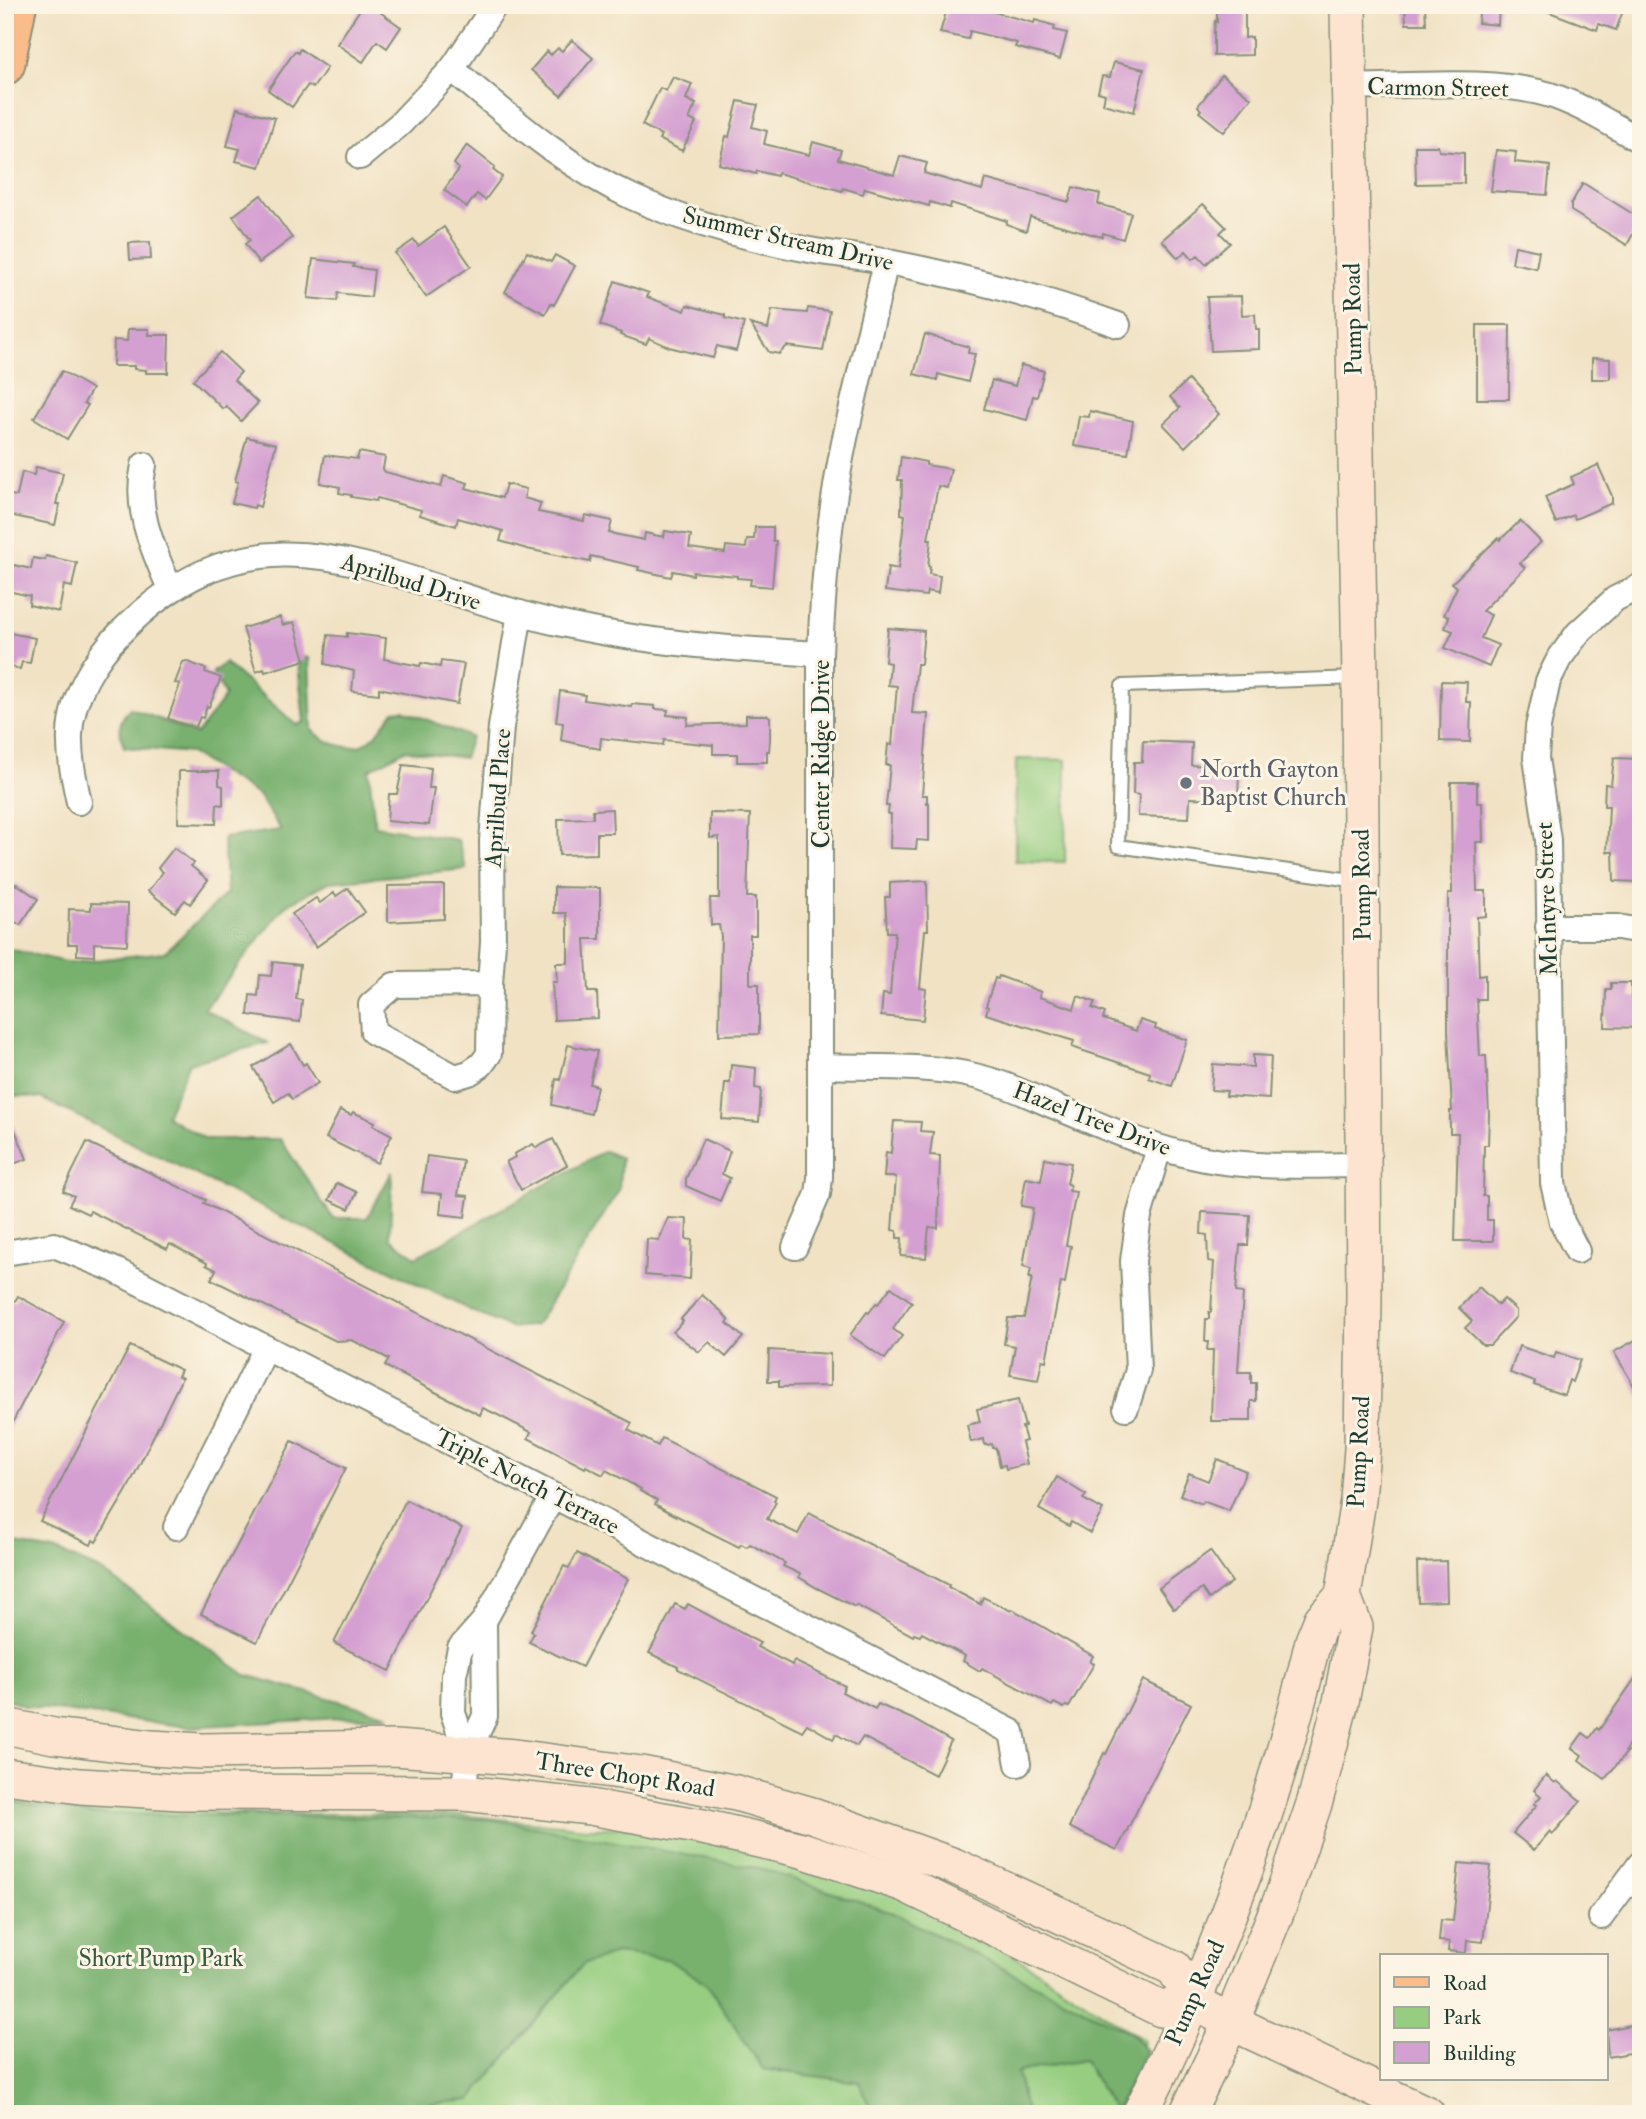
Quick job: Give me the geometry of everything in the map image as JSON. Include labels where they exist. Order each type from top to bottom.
[{"type":"main road","points":[[5,65],[17,5]]},
{"type":"main road","name":"Pump Road","points":[[1187,2114],[1231,2022],[1282,1898],[1315,1801],[1341,1702],[1355,1628],[1343,1596],[1359,1500],[1362,1449],[1364,1165],[1360,678],[1348,5]]},
{"type":"main road","name":"Pump Road","points":[[1140,2114],[1193,2001],[1238,1892],[1273,1790],[1313,1641],[1322,1619],[1343,1596]]},
{"type":"main road","name":"Three Chopt Road","points":[[5,1727],[176,1749],[395,1748],[564,1763],[640,1774],[722,1791],[812,1815],[954,1866],[1174,1968],[1193,2001],[1161,2009],[904,1884],[802,1850],[704,1827],[602,1809],[464,1793],[180,1792],[80,1786],[5,1776]]},
{"type":"main road","points":[[1193,2001],[1231,2022],[1427,2114]]},
{"type":"street","points":[[360,157],[400,124],[452,69],[495,5]]},
{"type":"street","name":"Summer Stream Drive","points":[[452,69],[554,152],[598,180],[670,213],[726,230],[813,250],[886,261],[982,282],[1118,325]]},
{"type":"street","name":"Carmon Street","points":[[1348,87],[1491,85],[1527,90],[1555,97],[1599,116],[1641,142]]},
{"type":"street","name":"Center Ridge Drive","points":[[795,1247],[818,1194],[820,1178],[820,654],[823,593],[835,494],[845,439],[886,261]]},
{"type":"street","points":[[144,465],[141,481],[145,527],[170,589]]},
{"type":"street","name":"Aprilbud Drive","points":[[79,802],[72,771],[71,720],[86,680],[111,642],[139,613],[188,578],[216,566],[253,557],[294,553],[320,555],[377,567],[490,606],[559,624],[667,643],[820,654]]},
{"type":"street","name":"McIntyre Street","points":[[1577,1251],[1562,1222],[1553,1183],[1548,840],[1536,758],[1538,727],[1548,681],[1559,659],[1578,633],[1615,599],[1641,586]]},
{"type":"street","name":"Aprilbud Place","points":[[490,984],[394,985],[371,1005],[373,1032],[455,1077],[469,1073],[481,1065],[489,1054],[493,943],[492,841],[501,727],[520,613]]},
{"type":"street","points":[[1548,927],[1618,927],[1641,930]]},
{"type":"street","name":"Hazel Tree Drive","points":[[821,1066],[936,1070],[975,1076],[1008,1086],[1122,1135],[1159,1148],[1206,1159],[1248,1164],[1364,1165]]},
{"type":"street","points":[[1126,1408],[1138,1370],[1134,1250],[1139,1216],[1159,1148]]},
{"type":"street","name":"Triple Notch Terrace","points":[[5,1252],[54,1245],[115,1270],[1012,1732],[1018,1764]]},
{"type":"street","points":[[176,1527],[266,1348]]},
{"type":"street","points":[[464,1793],[467,1755],[485,1716],[484,1621],[553,1496]]},
{"type":"street","points":[[1601,1917],[1641,1863]]},
{"type":"lane","points":[[1360,678],[1122,685],[1118,846],[1361,882]]},
{"type":"green space","points":[[301,657],[309,658],[312,730],[331,743],[346,747],[362,745],[376,735],[394,711],[403,710],[471,737],[464,758],[405,750],[369,770],[375,826],[458,840],[466,869],[329,882],[286,905],[204,1009],[268,1043],[189,1063],[166,1116],[206,1139],[280,1139],[333,1218],[367,1218],[392,1172],[390,1238],[416,1257],[605,1151],[621,1158],[619,1190],[536,1325],[511,1328],[478,1314],[41,1098],[5,1095],[5,948],[70,963],[165,952],[227,893],[223,838],[281,830],[258,795],[190,753],[124,747],[120,726],[126,713],[130,708],[197,734],[225,696],[213,672],[225,663],[297,725],[304,722],[298,664]]},
{"type":"green space","points":[[1016,759],[1066,760],[1065,862],[1015,861]]},
{"type":"green space","points":[[5,1542],[59,1552],[102,1571],[246,1675],[389,1715],[189,1727],[24,1706],[5,1698]]},
{"type":"green space","name":"Short Pump Park","points":[[5,1776],[180,1792],[216,1813],[461,1815],[586,1828],[703,1827],[904,1884],[1143,2040],[1137,2074],[1116,2114],[5,2114]]},
{"type":"green space","name":"Short Pump Park","points":[[5,1800],[90,1814],[490,1819],[763,1869],[893,1913],[1131,2033],[1146,2051],[1115,2112],[1084,2060],[1017,2072],[1027,2114],[873,2114],[859,2082],[763,2069],[707,1984],[667,1959],[616,1953],[583,1964],[470,2100],[391,2108],[383,2114],[5,2114]]},
{"type":"building","points":[[363,5],[370,5],[401,27],[387,48],[377,41],[363,62],[337,44]]},
{"type":"building","points":[[948,5],[982,5],[995,9],[994,12],[1055,26],[1054,30],[1067,33],[1060,59],[1015,47],[1017,43],[970,31],[968,39],[940,33]]},
{"type":"building","points":[[1405,5],[1425,5],[1426,24],[1406,24]]},
{"type":"building","points":[[1480,5],[1499,5],[1498,25],[1478,23]]},
{"type":"building","points":[[1536,5],[1625,5],[1616,30],[1599,24],[1597,30]]},
{"type":"building","points":[[1217,7],[1245,7],[1245,38],[1252,37],[1252,55],[1214,56]]},
{"type":"building","points":[[572,40],[593,58],[561,96],[531,70],[547,51],[551,55],[558,48],[562,51]]},
{"type":"building","points":[[300,49],[327,68],[313,88],[308,85],[292,107],[268,90],[295,51],[298,53]]},
{"type":"building","points":[[1114,62],[1144,69],[1134,112],[1103,104],[1105,94],[1098,92],[1102,76],[1110,77]]},
{"type":"building","points":[[1222,75],[1251,98],[1224,132],[1199,112],[1201,110],[1198,106]]},
{"type":"building","points":[[673,77],[692,84],[686,99],[696,104],[689,119],[696,122],[682,151],[659,139],[661,135],[642,125],[660,88],[666,91]]},
{"type":"building","points":[[738,101],[758,105],[752,127],[767,131],[764,144],[809,155],[813,142],[841,150],[838,159],[894,175],[900,156],[927,163],[924,173],[982,190],[985,179],[1069,202],[1073,187],[1100,194],[1098,204],[1131,213],[1123,239],[1103,233],[1102,237],[1030,217],[1026,231],[1006,224],[1007,221],[951,203],[950,208],[930,202],[929,206],[865,188],[863,194],[843,188],[842,191],[778,173],[777,176],[757,171],[756,174],[719,164]]},
{"type":"building","points":[[237,108],[275,118],[260,167],[236,161],[240,149],[227,146]]},
{"type":"building","points":[[467,145],[495,167],[493,170],[502,177],[485,200],[477,194],[467,207],[444,190],[459,169],[454,164]]},
{"type":"building","points":[[1415,146],[1438,146],[1439,151],[1464,153],[1464,183],[1416,184]]},
{"type":"building","points":[[1496,150],[1516,152],[1515,162],[1550,166],[1547,195],[1491,191]]},
{"type":"building","points":[[1583,183],[1641,219],[1627,245],[1571,211],[1571,204]]},
{"type":"building","points":[[261,195],[292,238],[259,263],[245,244],[250,240],[233,216]]},
{"type":"building","points":[[1203,204],[1226,227],[1220,233],[1230,243],[1206,264],[1198,255],[1193,259],[1186,251],[1178,258],[1162,240]]},
{"type":"building","points":[[444,227],[471,266],[426,297],[395,253],[414,240],[418,246]]},
{"type":"building","points":[[150,242],[151,259],[130,260],[129,243]]},
{"type":"building","points":[[1515,246],[1539,251],[1536,268],[1512,263]]},
{"type":"building","points":[[527,252],[551,262],[555,255],[575,266],[554,305],[551,303],[545,314],[505,292]]},
{"type":"building","points":[[313,259],[354,264],[353,267],[374,270],[371,297],[338,293],[337,301],[308,298]]},
{"type":"building","points":[[615,281],[649,293],[647,297],[685,311],[687,305],[744,323],[736,351],[717,346],[713,358],[669,347],[649,338],[646,344],[600,325]]},
{"type":"building","points":[[1241,296],[1242,315],[1255,314],[1256,329],[1259,329],[1259,349],[1211,351],[1207,297]]},
{"type":"building","points":[[808,308],[830,311],[823,351],[787,346],[779,354],[769,352],[750,324],[768,329],[772,310],[807,313]]},
{"type":"building","points":[[1477,325],[1510,325],[1509,399],[1477,399]]},
{"type":"building","points":[[128,329],[149,329],[149,335],[169,335],[168,373],[146,373],[146,370],[134,369],[134,366],[113,366],[114,340],[127,341]]},
{"type":"building","points":[[925,334],[969,347],[968,353],[975,354],[968,382],[938,374],[937,380],[914,374]]},
{"type":"building","points":[[220,352],[241,372],[234,380],[258,403],[241,421],[226,406],[223,409],[193,380]]},
{"type":"building","points":[[1592,358],[1610,359],[1610,379],[1592,379]]},
{"type":"building","points":[[1021,365],[1044,371],[1037,397],[1033,396],[1027,420],[984,409],[992,380],[1015,386]]},
{"type":"building","points":[[62,371],[92,389],[84,403],[88,405],[67,439],[34,418]]},
{"type":"building","points":[[1188,380],[1219,414],[1185,447],[1163,424],[1180,408],[1170,397]]},
{"type":"building","points":[[1090,411],[1133,421],[1128,454],[1074,446],[1079,416],[1089,417]]},
{"type":"building","points":[[247,437],[276,444],[260,507],[255,505],[254,508],[232,503]]},
{"type":"building","points":[[359,452],[385,457],[385,472],[441,487],[444,476],[468,483],[466,488],[502,498],[506,484],[526,489],[524,498],[541,503],[538,512],[584,521],[585,515],[612,521],[609,533],[644,540],[645,533],[664,537],[665,531],[691,535],[689,548],[725,553],[726,546],[746,548],[747,539],[754,539],[755,527],[773,527],[773,541],[776,541],[772,587],[750,585],[751,579],[737,576],[693,572],[693,575],[673,571],[671,577],[591,556],[590,562],[527,549],[500,541],[503,531],[458,518],[456,526],[420,515],[421,510],[377,498],[376,501],[351,497],[339,493],[340,487],[320,483],[325,455],[357,459]]},
{"type":"building","points":[[901,457],[951,469],[947,488],[938,486],[928,539],[931,539],[929,574],[940,576],[938,593],[927,591],[926,596],[885,591],[888,567],[898,569],[905,515],[901,514],[902,480],[898,480]]},
{"type":"building","points":[[1598,465],[1612,496],[1612,503],[1575,519],[1573,515],[1556,523],[1545,497],[1574,484],[1571,477]]},
{"type":"building","points":[[36,467],[63,473],[56,504],[60,504],[55,525],[5,514],[5,494],[17,496],[22,472],[34,475]]},
{"type":"building","points":[[1520,521],[1541,542],[1520,563],[1525,568],[1482,611],[1491,615],[1481,638],[1498,645],[1489,667],[1445,648],[1453,631],[1445,628],[1449,617],[1444,615],[1457,587],[1452,583],[1498,538],[1500,540]]},
{"type":"building","points":[[46,556],[77,563],[72,587],[64,585],[59,612],[29,605],[30,596],[8,591],[14,565],[31,569],[33,558],[45,560]]},
{"type":"building","points":[[280,617],[283,625],[294,622],[305,660],[265,672],[264,669],[256,672],[243,628]]},
{"type":"building","points":[[888,628],[924,631],[921,664],[917,664],[912,713],[928,714],[922,795],[927,795],[929,803],[929,841],[917,840],[916,849],[890,848],[891,814],[888,814],[889,806],[886,806],[890,765],[886,765],[888,744],[892,745],[897,686],[888,685],[890,663],[885,662]]},
{"type":"building","points":[[347,633],[386,638],[384,659],[420,666],[421,663],[440,667],[441,661],[464,664],[457,704],[379,688],[379,694],[352,691],[354,671],[325,664],[328,635],[347,637]]},
{"type":"building","points":[[5,634],[35,638],[30,663],[22,662],[20,669],[5,665]]},
{"type":"building","points":[[183,662],[221,678],[209,707],[207,706],[203,718],[200,717],[195,729],[168,719],[180,684],[175,683]]},
{"type":"building","points":[[1441,681],[1467,682],[1466,702],[1471,702],[1470,742],[1440,741]]},
{"type":"building","points":[[560,691],[585,695],[584,700],[632,707],[632,704],[655,706],[655,709],[668,710],[667,715],[688,717],[687,725],[746,723],[746,715],[767,715],[770,717],[770,740],[767,762],[737,762],[737,754],[713,754],[713,745],[664,740],[663,745],[601,738],[600,749],[561,740],[563,723],[556,722]]},
{"type":"building","name":"North Gayton Baptist Church","points":[[1143,741],[1192,743],[1191,765],[1232,767],[1232,772],[1239,772],[1238,797],[1190,798],[1189,818],[1138,816],[1139,795],[1133,794],[1134,762],[1142,762]]},
{"type":"building","points":[[1614,758],[1641,759],[1641,882],[1614,881],[1613,852],[1607,852],[1609,806],[1604,806],[1605,784],[1611,785]]},
{"type":"building","points":[[403,765],[431,768],[429,788],[434,788],[429,825],[387,821],[389,794],[397,794]]},
{"type":"building","points":[[179,771],[219,771],[219,785],[223,786],[223,805],[217,804],[216,824],[178,823]]},
{"type":"building","points":[[1451,782],[1477,782],[1477,803],[1482,803],[1483,842],[1476,842],[1477,891],[1486,891],[1486,916],[1477,917],[1479,976],[1485,975],[1485,999],[1477,999],[1480,1056],[1486,1056],[1489,1114],[1488,1145],[1484,1145],[1483,1196],[1487,1196],[1487,1220],[1493,1220],[1493,1241],[1455,1241],[1458,1133],[1450,1133],[1452,1111],[1448,1031],[1448,893],[1452,893]]},
{"type":"building","points":[[612,809],[613,833],[597,833],[597,854],[559,855],[558,819],[593,818],[593,810]]},
{"type":"building","points":[[710,813],[750,814],[747,897],[756,897],[756,935],[750,935],[750,984],[759,984],[759,1034],[719,1035],[721,936],[719,925],[711,925],[710,898],[719,898],[719,837],[710,838]]},
{"type":"building","points":[[174,848],[194,863],[191,866],[208,880],[190,904],[185,900],[175,912],[148,891],[163,872],[158,868]]},
{"type":"building","points":[[5,879],[38,899],[20,925],[5,915]]},
{"type":"building","points":[[927,881],[928,930],[925,930],[920,988],[926,989],[923,1020],[881,1016],[883,994],[890,995],[895,932],[887,932],[885,897],[890,897],[890,883]]},
{"type":"building","points":[[444,885],[444,919],[388,922],[388,886]]},
{"type":"building","points":[[554,887],[600,888],[600,939],[585,939],[588,992],[597,992],[598,1018],[554,1020],[552,982],[557,982],[556,963],[568,963],[568,924],[566,913],[554,913]]},
{"type":"building","points":[[348,888],[365,912],[316,947],[292,914],[316,898],[320,903],[334,893],[336,896]]},
{"type":"building","points":[[91,903],[128,904],[127,945],[94,943],[94,956],[77,955],[77,944],[68,944],[69,909],[91,910]]},
{"type":"building","points":[[273,962],[300,965],[296,999],[302,1000],[300,1022],[248,1015],[250,995],[258,996],[260,975],[271,976]]},
{"type":"building","points":[[999,976],[1041,992],[1039,997],[1074,1009],[1078,996],[1095,1002],[1092,1008],[1105,1013],[1103,1019],[1136,1031],[1140,1020],[1156,1025],[1155,1029],[1187,1040],[1172,1086],[1149,1078],[1150,1073],[1072,1047],[1074,1041],[986,1014],[995,978],[998,979]]},
{"type":"building","points":[[1611,983],[1631,983],[1631,997],[1641,997],[1641,1028],[1605,1027],[1606,989],[1611,989]]},
{"type":"building","points":[[291,1044],[318,1083],[292,1099],[288,1093],[274,1102],[253,1067]]},
{"type":"building","points":[[568,1045],[597,1051],[590,1084],[597,1086],[591,1114],[552,1105],[556,1079],[560,1080]]},
{"type":"building","points":[[1253,1055],[1271,1056],[1269,1099],[1226,1096],[1227,1091],[1211,1090],[1213,1064],[1253,1067]]},
{"type":"building","points":[[731,1065],[756,1068],[755,1088],[761,1089],[759,1122],[722,1119],[725,1083],[730,1083]]},
{"type":"building","points":[[5,1106],[27,1159],[5,1167]]},
{"type":"building","points":[[340,1110],[351,1115],[353,1112],[375,1122],[373,1125],[392,1135],[377,1163],[326,1138]]},
{"type":"building","points":[[894,1121],[921,1122],[920,1131],[933,1132],[930,1155],[940,1156],[938,1228],[929,1227],[926,1258],[901,1256],[902,1238],[897,1238],[897,1231],[892,1230],[896,1177],[884,1177],[886,1152],[891,1153]]},
{"type":"building","points":[[553,1139],[567,1165],[521,1190],[506,1162],[515,1157],[514,1154],[533,1144],[536,1148]]},
{"type":"building","points":[[703,1139],[730,1151],[722,1174],[730,1178],[720,1201],[686,1186],[686,1179]]},
{"type":"building","points":[[87,1142],[206,1200],[204,1203],[632,1423],[628,1430],[658,1446],[662,1438],[776,1496],[776,1502],[767,1519],[798,1534],[809,1513],[949,1585],[948,1587],[980,1604],[983,1597],[1011,1611],[1012,1609],[1093,1656],[1090,1662],[1094,1664],[1069,1707],[1064,1708],[1054,1703],[1052,1706],[982,1668],[980,1671],[963,1661],[965,1656],[922,1633],[920,1636],[913,1636],[856,1605],[855,1607],[817,1588],[799,1577],[800,1574],[783,1566],[785,1563],[750,1544],[747,1547],[741,1544],[739,1547],[673,1514],[655,1504],[657,1500],[640,1491],[641,1489],[606,1470],[603,1475],[586,1466],[585,1468],[528,1438],[531,1432],[494,1413],[483,1408],[480,1415],[385,1366],[389,1359],[352,1340],[336,1341],[211,1279],[216,1270],[206,1265],[207,1263],[170,1244],[167,1249],[90,1211],[88,1214],[69,1205],[74,1196],[63,1191]]},
{"type":"building","points":[[427,1156],[463,1161],[458,1195],[468,1196],[465,1217],[440,1214],[442,1194],[422,1192]]},
{"type":"building","points":[[1045,1158],[1071,1163],[1067,1184],[1070,1185],[1069,1191],[1076,1192],[1066,1245],[1071,1246],[1065,1283],[1061,1282],[1046,1361],[1042,1360],[1038,1380],[1010,1375],[1015,1346],[1004,1344],[1008,1318],[1024,1318],[1032,1278],[1029,1278],[1031,1268],[1023,1266],[1033,1208],[1021,1206],[1026,1178],[1041,1181]]},
{"type":"building","points":[[337,1183],[357,1192],[349,1209],[329,1200]]},
{"type":"building","points":[[1202,1212],[1250,1215],[1248,1245],[1240,1245],[1236,1292],[1243,1293],[1238,1372],[1251,1372],[1251,1383],[1256,1383],[1256,1401],[1251,1401],[1251,1421],[1211,1421],[1213,1350],[1207,1350],[1208,1342],[1205,1342],[1206,1319],[1209,1319],[1211,1312],[1214,1262],[1208,1261],[1207,1235],[1201,1234]]},
{"type":"building","points":[[668,1218],[687,1219],[686,1239],[692,1240],[690,1279],[645,1275],[647,1239],[659,1240]]},
{"type":"building","points":[[891,1287],[912,1302],[893,1329],[902,1336],[885,1359],[850,1335]]},
{"type":"building","points":[[1479,1287],[1498,1305],[1504,1299],[1516,1310],[1516,1317],[1490,1345],[1483,1345],[1465,1328],[1472,1321],[1459,1308]]},
{"type":"building","points":[[702,1295],[721,1311],[729,1321],[727,1323],[743,1337],[726,1357],[709,1342],[699,1352],[673,1332]]},
{"type":"building","points":[[18,1296],[64,1322],[5,1437],[5,1312],[11,1300],[15,1301]]},
{"type":"building","points":[[1641,1337],[1641,1398],[1614,1352]]},
{"type":"building","points":[[130,1346],[181,1370],[178,1376],[182,1378],[127,1490],[96,1542],[93,1540],[91,1545],[40,1521]]},
{"type":"building","points":[[1519,1346],[1554,1358],[1556,1352],[1580,1360],[1564,1395],[1510,1373]]},
{"type":"building","points":[[769,1350],[830,1354],[830,1386],[779,1387],[779,1381],[768,1381]]},
{"type":"building","points":[[1018,1400],[1025,1427],[1022,1427],[1026,1441],[1022,1442],[1027,1464],[1006,1469],[1005,1465],[1000,1466],[996,1448],[993,1448],[992,1444],[985,1445],[984,1439],[971,1442],[967,1425],[980,1422],[977,1409]]},
{"type":"building","points":[[292,1441],[346,1468],[257,1642],[201,1614]]},
{"type":"building","points":[[1217,1459],[1246,1471],[1229,1511],[1180,1495],[1189,1473],[1208,1481]]},
{"type":"building","points":[[1057,1477],[1086,1495],[1083,1499],[1103,1510],[1090,1533],[1071,1522],[1069,1526],[1039,1509]]},
{"type":"building","points":[[406,1500],[462,1528],[390,1671],[334,1643]]},
{"type":"building","points":[[1210,1551],[1232,1582],[1209,1599],[1202,1589],[1174,1609],[1159,1588]]},
{"type":"building","points":[[577,1553],[628,1579],[582,1667],[529,1642],[534,1633],[531,1631],[564,1566],[569,1568]]},
{"type":"building","points":[[1446,1561],[1447,1601],[1418,1602],[1417,1562]]},
{"type":"building","points":[[675,1604],[685,1609],[688,1604],[760,1643],[757,1647],[792,1665],[794,1661],[845,1686],[842,1692],[875,1709],[878,1704],[912,1719],[951,1741],[935,1775],[863,1737],[857,1746],[836,1734],[833,1739],[807,1724],[802,1731],[649,1653]]},
{"type":"building","points":[[1641,1670],[1641,1723],[1631,1737],[1633,1738],[1625,1751],[1627,1752],[1605,1779],[1579,1760],[1582,1755],[1572,1748],[1583,1733],[1590,1738],[1597,1728],[1599,1730]]},
{"type":"building","points":[[1143,1680],[1191,1704],[1117,1850],[1069,1827]]},
{"type":"building","points":[[1546,1775],[1581,1801],[1553,1834],[1550,1831],[1534,1850],[1513,1833],[1537,1805],[1534,1804],[1541,1796],[1534,1790]]},
{"type":"building","points":[[1459,1863],[1491,1866],[1483,1942],[1467,1940],[1466,1953],[1448,1951],[1449,1942],[1439,1941],[1441,1920],[1453,1921]]},
{"type":"building","points":[[1641,2023],[1641,2051],[1608,2057],[1608,2030]]},
{"type":"place","name":"North Gayton Baptist Church","points":[[1186,783]]}]
